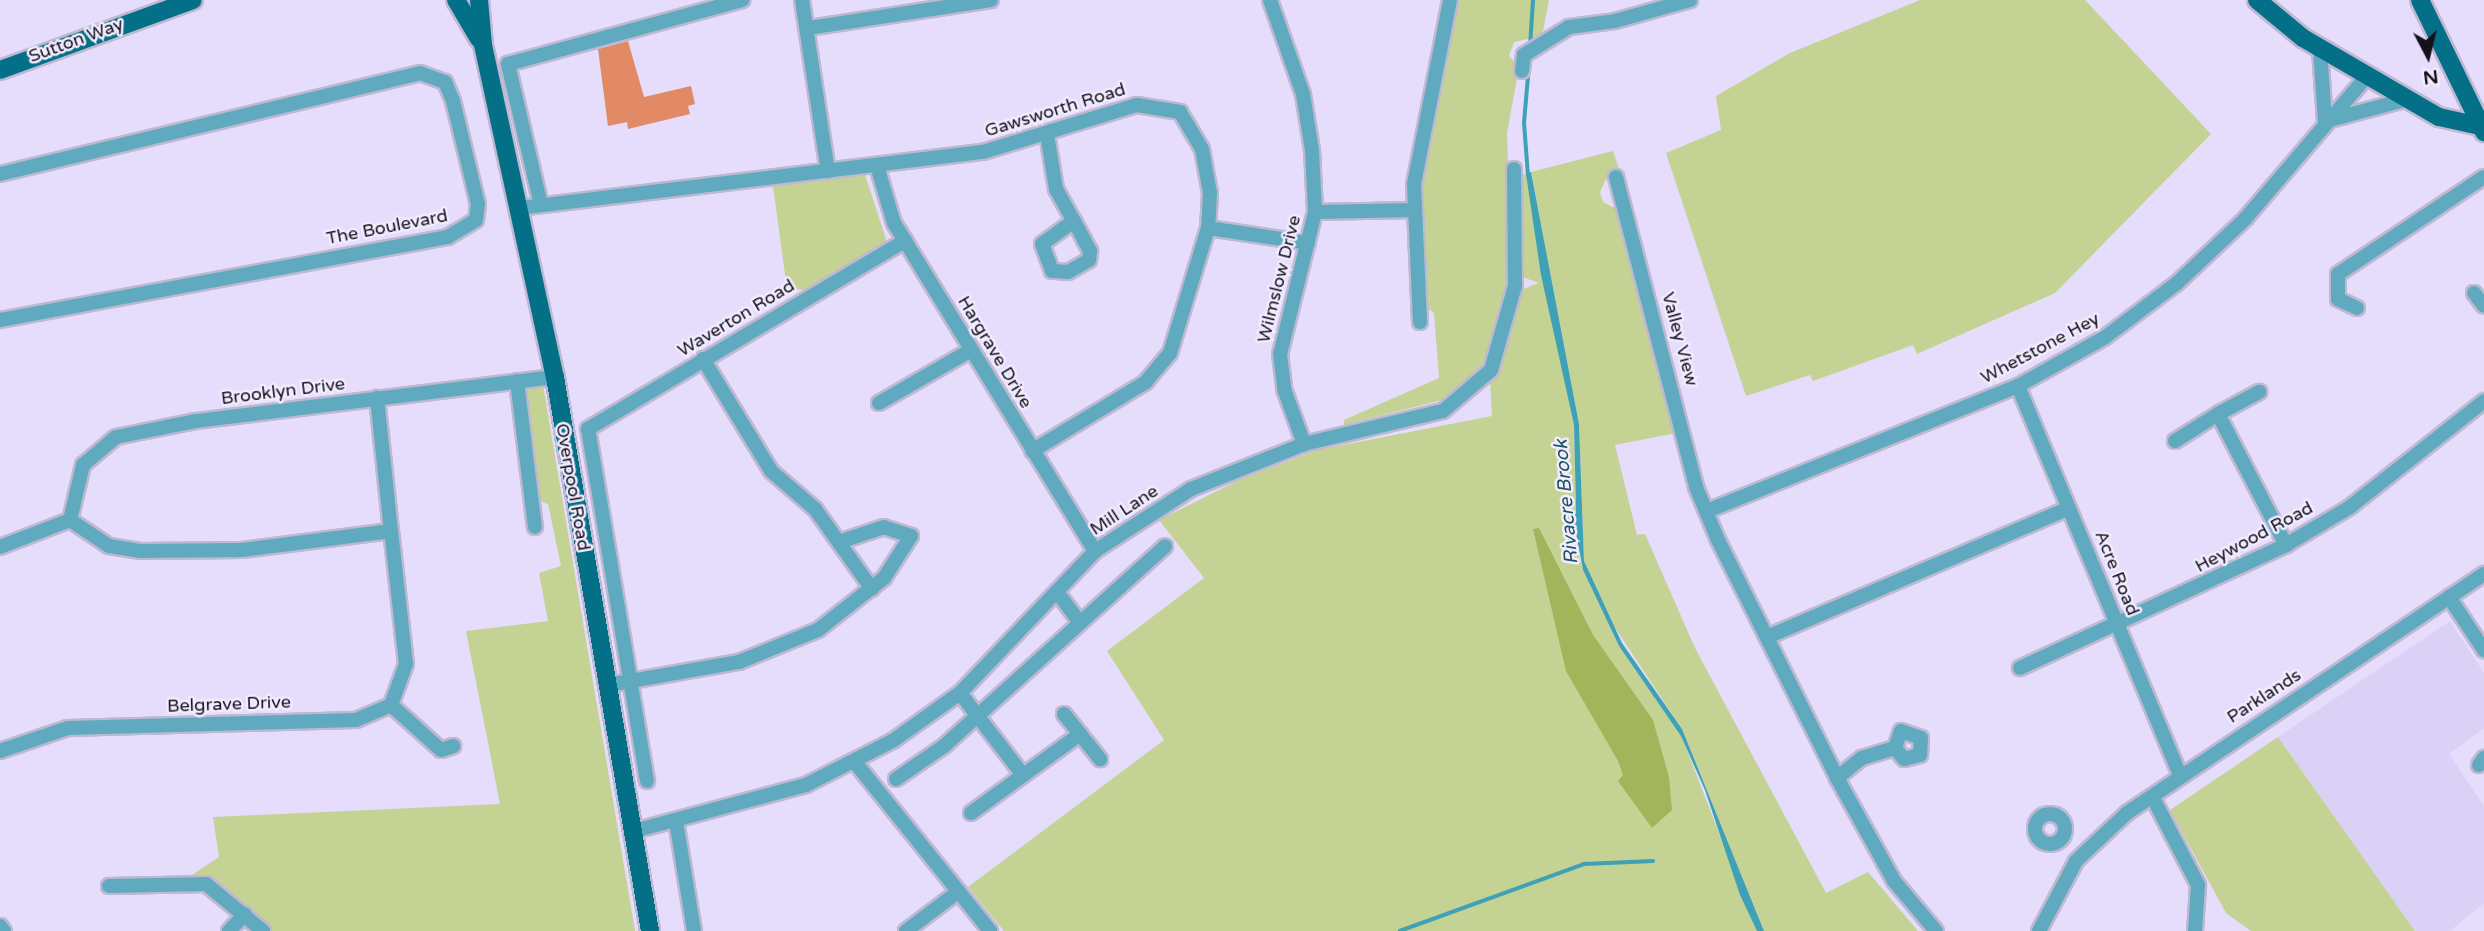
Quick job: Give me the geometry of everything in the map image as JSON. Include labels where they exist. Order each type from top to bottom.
[{"type":"main road","name":"Sutton Way","points":[[0,70],[193,0]]},
{"type":"main road","name":"Overpool Road","points":[[456,0],[483,45]]},
{"type":"main road","name":"Overpool Road","points":[[479,0],[483,45],[555,377],[650,931]]},
{"type":"main road","points":[[2257,0],[2320,49],[2367,76],[2457,124],[2482,129]]},
{"type":"main road","points":[[2420,0],[2482,129]]},
{"type":"street","points":[[541,205],[508,64],[742,0]]},
{"type":"street","points":[[802,0],[828,171]]},
{"type":"street","points":[[808,28],[991,0]]},
{"type":"street","name":"Wilmslow Drive","points":[[1270,0],[1303,94],[1315,212],[1280,354],[1284,389],[1304,444]]},
{"type":"street","points":[[1420,322],[1415,210],[1420,134],[1450,0]]},
{"type":"street","points":[[1522,71],[1524,55],[1569,27],[1615,22],[1690,0]]},
{"type":"street","points":[[2320,49],[2325,122],[2408,99]]},
{"type":"street","name":"The Boulevard","points":[[0,174],[420,73],[445,82],[453,100],[478,204],[476,220],[449,237],[0,320]]},
{"type":"street","name":"Whetstone Hey","points":[[1707,511],[2018,386],[2104,338],[2176,284],[2245,219],[2367,76]]},
{"type":"street","name":"Gawsworth Road","points":[[519,208],[983,152],[1137,105],[1180,112],[1202,149],[1210,193],[1208,228],[1177,334],[1161,366],[1136,388],[1032,451]]},
{"type":"street","points":[[1047,134],[1056,189],[1074,221]]},
{"type":"street","name":"Hargrave Drive","points":[[877,166],[882,193],[905,241],[1095,551]]},
{"type":"street","name":"Mill Lane","points":[[634,831],[806,785],[854,761],[960,693],[1095,551],[1191,489],[1304,444],[1443,411],[1492,370],[1516,286],[1514,169]]},
{"type":"street","name":"Valley View","points":[[1616,177],[1707,511],[1837,778],[1895,881],[1936,931]]},
{"type":"street","points":[[2357,308],[2338,299],[2338,274],[2484,177]]},
{"type":"street","points":[[1315,212],[1415,210]]},
{"type":"street","points":[[1208,228],[1308,243]]},
{"type":"street","name":"Waverton Road","points":[[588,429],[905,241]]},
{"type":"street","points":[[2474,293],[2484,306]]},
{"type":"street","points":[[879,403],[971,350]]},
{"type":"street","points":[[703,359],[771,471],[815,509],[872,589]]},
{"type":"street","name":"Brooklyn Drive","points":[[70,520],[83,465],[116,436],[377,398],[555,377]]},
{"type":"street","points":[[517,381],[535,527]]},
{"type":"street","name":"Acre Road","points":[[2018,386],[2180,775]]},
{"type":"street","points":[[2175,441],[2259,392]]},
{"type":"street","points":[[377,398],[406,664],[391,705],[445,752]]},
{"type":"street","name":"Heywood Road","points":[[2020,667],[2287,545],[2350,507],[2484,401]]},
{"type":"street","points":[[2218,414],[2287,545]]},
{"type":"street","name":"Overpool Road","points":[[588,429],[647,780]]},
{"type":"street","points":[[1767,636],[2069,508]]},
{"type":"street","points":[[0,547],[70,520],[109,546],[141,551],[242,550],[391,531]]},
{"type":"street","points":[[608,685],[765,653],[818,630],[872,589],[897,563],[911,536],[884,527],[839,542]]},
{"type":"street","points":[[897,779],[977,715],[1165,547]]},
{"type":"street","name":"Parklands","points":[[2039,931],[2076,861],[2127,813],[2154,800],[2180,775],[2484,574]]},
{"type":"street","points":[[1056,592],[1080,622]]},
{"type":"street","points":[[2449,597],[2484,650]]},
{"type":"street","points":[[960,693],[1023,775]]},
{"type":"street","name":"Belgrave Drive","points":[[0,751],[68,728],[356,720],[391,705]]},
{"type":"street","points":[[1064,714],[1100,758]]},
{"type":"street","points":[[971,813],[1080,734]]},
{"type":"street","points":[[1837,778],[1862,758],[1895,748]]},
{"type":"street","points":[[854,761],[990,931]]},
{"type":"street","points":[[2154,800],[2198,886],[2195,931]]},
{"type":"street","points":[[676,821],[694,931]]},
{"type":"street","points":[[2057,842],[2076,861]]},
{"type":"street","points":[[109,886],[206,884],[263,931]]},
{"type":"street","points":[[906,931],[958,891]]},
{"type":"street","points":[[229,931],[245,914]]},
{"type":"street","points":[[0,926],[4,931]]},
{"type":"shaded area","points":[[2450,621],[2484,673],[2484,728],[2449,754],[2484,806],[2484,903],[2450,931],[2415,931],[2278,737]]},
{"type":"green space","points":[[1455,0],[1549,0],[1542,36],[1514,42],[1509,56],[1519,67],[1507,133],[1512,279],[1480,373],[1458,396],[1344,425],[1344,420],[1439,378],[1434,313],[1424,305],[1420,183]]},
{"type":"green space","points":[[1920,0],[2085,0],[2211,134],[2055,293],[1917,354],[1913,345],[1813,381],[1810,375],[1746,396],[1666,153],[1721,130],[1716,96],[1790,53]]},
{"type":"green space","points":[[1613,151],[1619,169],[1608,175],[1600,192],[1603,202],[1617,209],[1676,433],[1615,445],[1637,535],[1645,534],[1695,648],[1826,893],[1868,872],[1918,931],[1764,931],[1682,729],[1602,608],[1584,561],[1579,424],[1531,172]]},
{"type":"green space","points":[[1526,174],[1574,425],[1576,510],[1574,520],[1568,519],[1583,570],[1619,646],[1681,735],[1757,931],[1004,931],[968,887],[1164,740],[1107,651],[1204,578],[1159,520],[1239,480],[1317,450],[1492,416],[1490,379],[1513,307],[1521,290],[1539,283],[1523,277],[1517,176]]},
{"type":"green space","points":[[865,175],[887,242],[806,290],[787,289],[773,186]]},
{"type":"green space","points":[[542,379],[635,931],[269,931],[229,891],[192,875],[219,857],[213,817],[500,804],[466,631],[548,621],[539,573],[561,566],[548,504],[534,499],[519,382]]},
{"type":"green space","points":[[1539,528],[1593,635],[1653,720],[1669,777],[1672,810],[1652,828],[1618,781],[1623,775],[1618,761],[1566,671],[1533,529]]},
{"type":"green space","points":[[2278,737],[2415,931],[2251,931],[2226,913],[2170,810]]},
{"type":"water","points":[[1531,172],[1579,424],[1584,561],[1622,643],[1682,729],[1764,931],[1757,931],[1740,895],[1705,790],[1681,736],[1619,646],[1583,570],[1575,528],[1568,519],[1574,520],[1576,510],[1574,425],[1541,275],[1526,174]]},
{"type":"building","points":[[628,41],[644,97],[691,86],[695,104],[688,106],[690,114],[628,129],[627,122],[608,126],[598,49]]},
{"type":"waterway","points":[[1530,47],[1533,0]]},
{"type":"waterway","name":"Rivacre Brook","points":[[1528,176],[1524,123],[1529,65]]},
{"type":"waterway","points":[[1400,931],[1584,864],[1653,861]]}]
